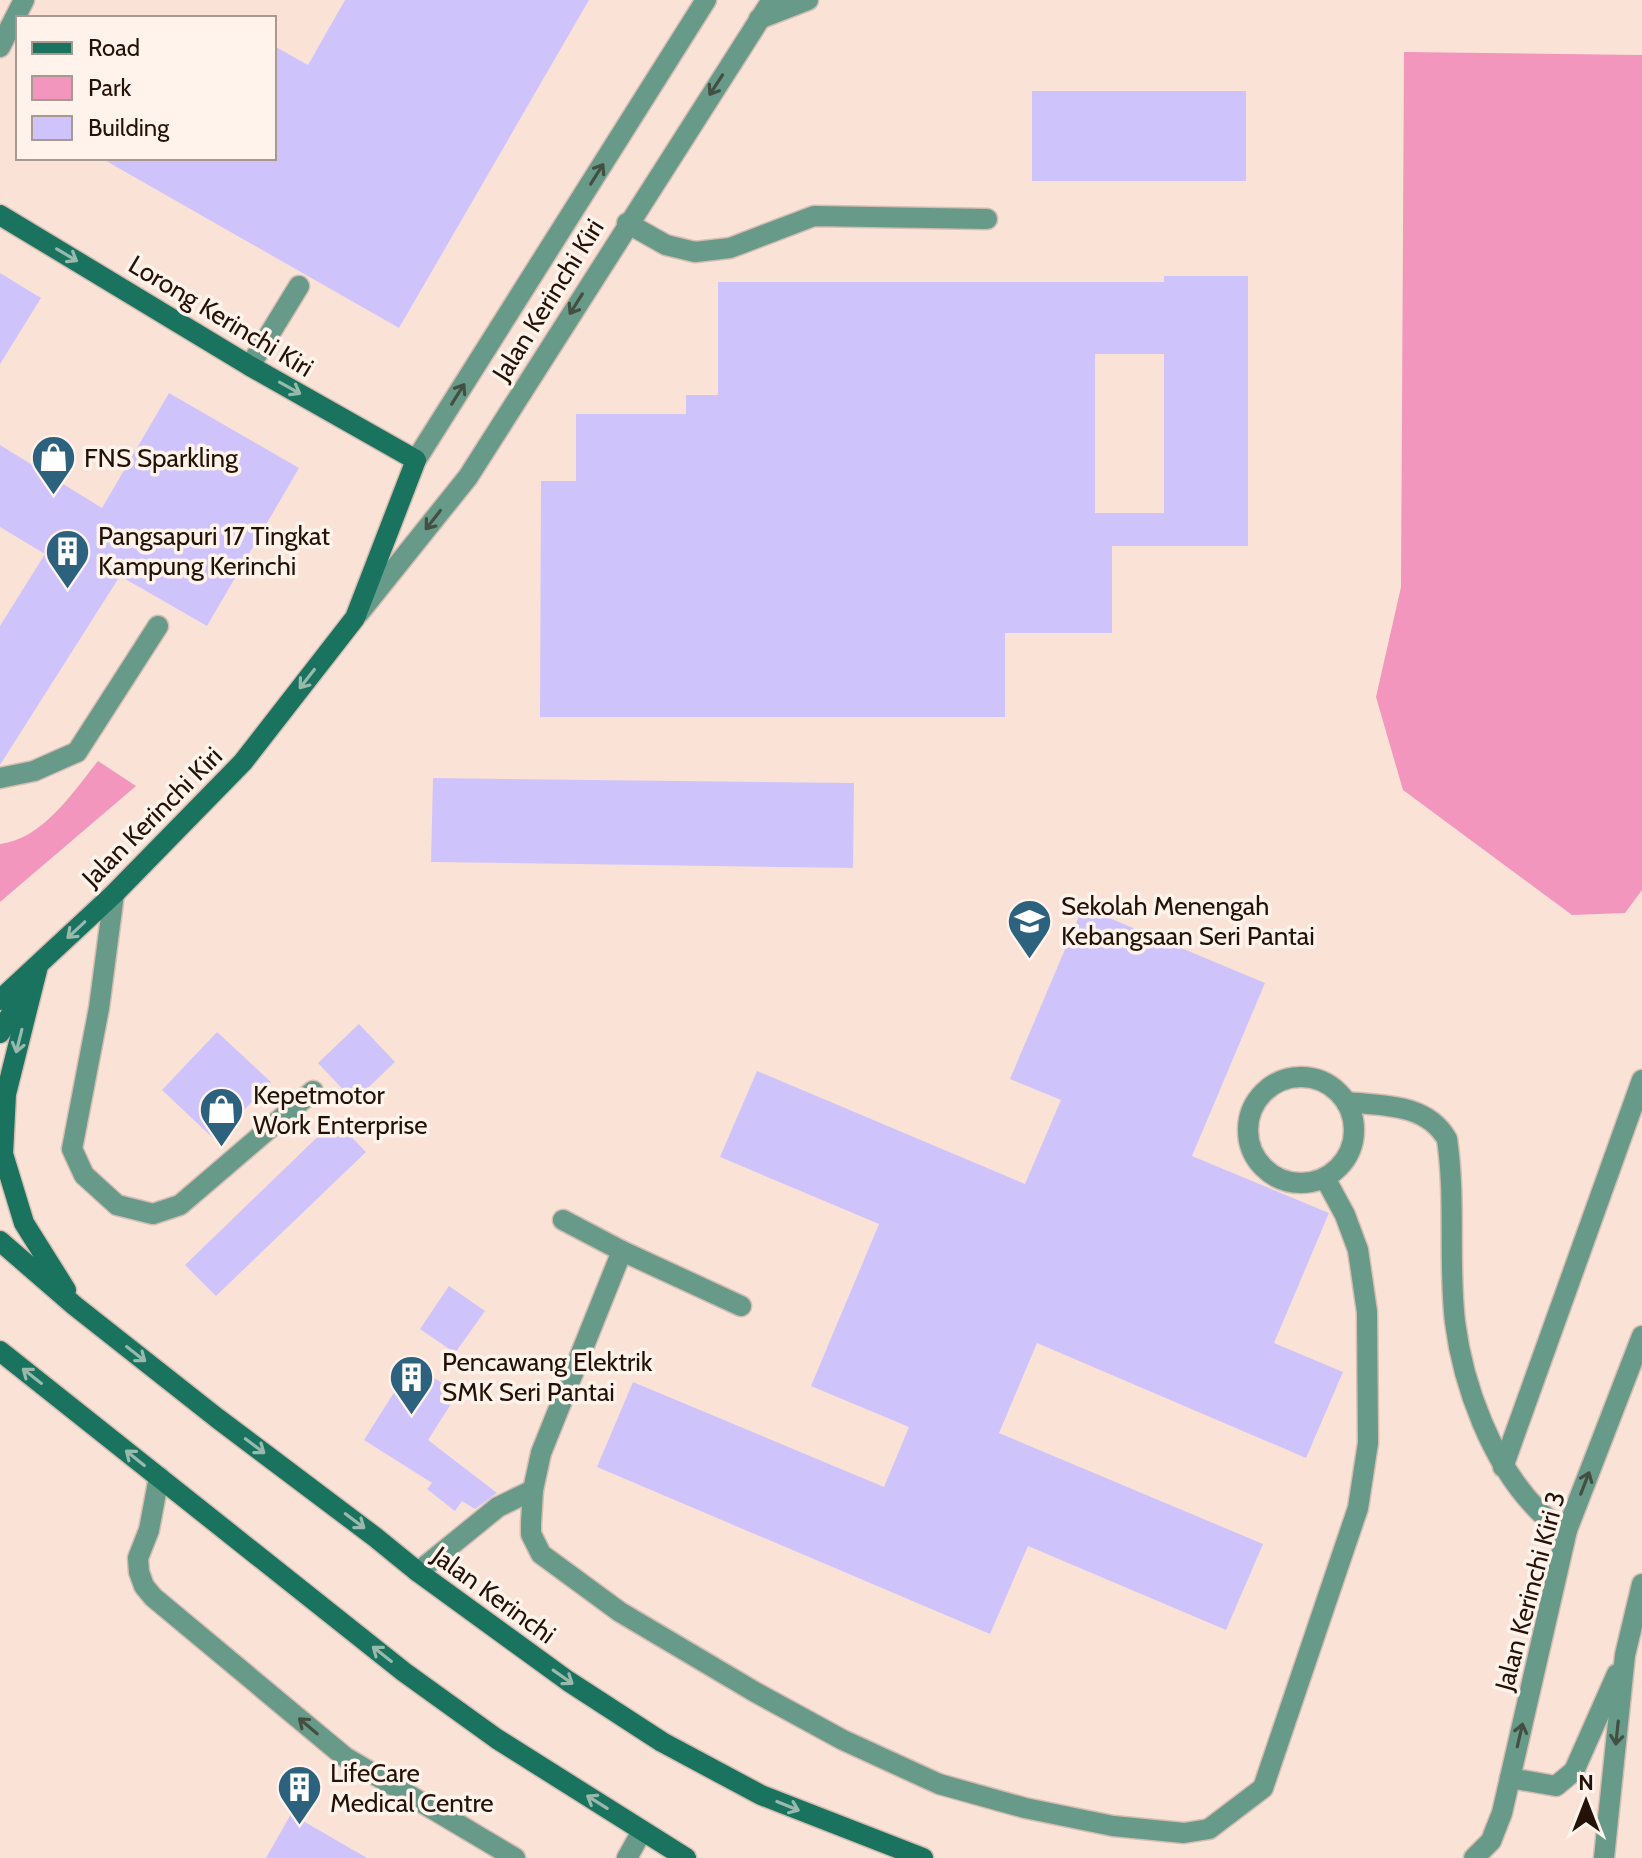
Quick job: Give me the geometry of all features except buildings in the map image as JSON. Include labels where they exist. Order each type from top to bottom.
[{"type":"main road","name":"Lorong Kerinchi Kiri","points":[[0,215],[250,366],[416,460]]},
{"type":"main road","name":"Jalan Kerinchi Kiri","points":[[0,1000],[114,894],[243,762],[355,618],[416,460]]},
{"type":"main road","points":[[0,982],[38,966]]},
{"type":"main road","points":[[0,1033],[38,966]]},
{"type":"main road","points":[[38,966],[6,1094],[4,1165],[24,1223],[75,1306]]},
{"type":"main road","name":"Jalan Kerinchi","points":[[0,1241],[75,1306],[418,1572],[568,1681],[662,1742],[761,1795],[923,1858]]},
{"type":"main road","points":[[0,1351],[404,1672],[497,1739],[686,1858]]},
{"type":"street","points":[[0,47],[24,0]]},
{"type":"street","name":"Jalan Kerinchi Kiri","points":[[416,460],[706,0]]},
{"type":"street","name":"Jalan Kerinchi Kiri","points":[[355,618],[468,477],[627,223],[772,0]]},
{"type":"street","points":[[759,19],[808,0]]},
{"type":"street","points":[[627,223],[666,245],[695,252],[730,248],[814,216],[987,219]]},
{"type":"street","points":[[250,366],[299,286]]},
{"type":"street","points":[[0,778],[34,771],[77,752],[158,626]]},
{"type":"street","points":[[114,894],[99,1008],[72,1149],[84,1175],[117,1205],[153,1214],[180,1205],[313,1091]]},
{"type":"street","points":[[1302,1077],[1319,1080],[1334,1089],[1346,1102],[1353,1118],[1354,1136],[1349,1153],[1339,1167],[1325,1178],[1308,1183],[1290,1183],[1260,1166],[1249,1142],[1249,1116],[1256,1100],[1269,1087],[1285,1079],[1302,1077]]},
{"type":"street","points":[[1503,1467],[1642,1080]]},
{"type":"street","points":[[1346,1102],[1399,1107],[1417,1113],[1430,1118],[1447,1139],[1455,1322],[1466,1375],[1492,1449],[1503,1467],[1538,1511],[1567,1530]]},
{"type":"street","points":[[622,1251],[541,1453],[533,1490],[531,1534],[541,1554],[620,1612],[843,1740],[939,1784],[1025,1808],[1113,1826],[1184,1833],[1209,1829],[1263,1788],[1358,1508],[1368,1443],[1367,1312],[1358,1250],[1345,1215],[1325,1178]]},
{"type":"street","points":[[563,1220],[741,1306]]},
{"type":"street","name":"Jalan Kerinchi Kiri 3","points":[[1474,1858],[1491,1841],[1502,1813],[1567,1530],[1642,1336]]},
{"type":"street","points":[[159,1477],[149,1530],[138,1558],[144,1586],[153,1597],[345,1757],[515,1858]]},
{"type":"street","points":[[418,1572],[498,1507],[533,1490]]},
{"type":"street","points":[[1604,1858],[1625,1655],[1642,1584]]},
{"type":"street","points":[[1510,1778],[1556,1786],[1574,1771],[1625,1655]]},
{"type":"street","points":[[627,1858],[642,1831]]},
{"type":"green space","points":[[1404,52],[1642,55],[1642,890],[1625,913],[1572,915],[1403,790],[1376,697],[1401,587]]},
{"type":"green space","points":[[98,761],[136,786],[0,902],[0,844],[16,840],[43,824]]},
{"type":"place","name":"FNS Sparkling","points":[[53,497]]},
{"type":"place","name":"Pangsapuri 17 Tingkat Kampung Kerinchi","points":[[67,590]]},
{"type":"place","name":"Sekolah Menengah Kebangsaan Seri Pantai","points":[[1030,960]]},
{"type":"place","name":"Kepetmotor Work Enterprise","points":[[222,1149]]},
{"type":"place","name":"Pencawang Elektrik SMK Seri Pantai","points":[[411,1416]]},
{"type":"place","name":"LifeCare Medical Centre","points":[[299,1827]]}]
